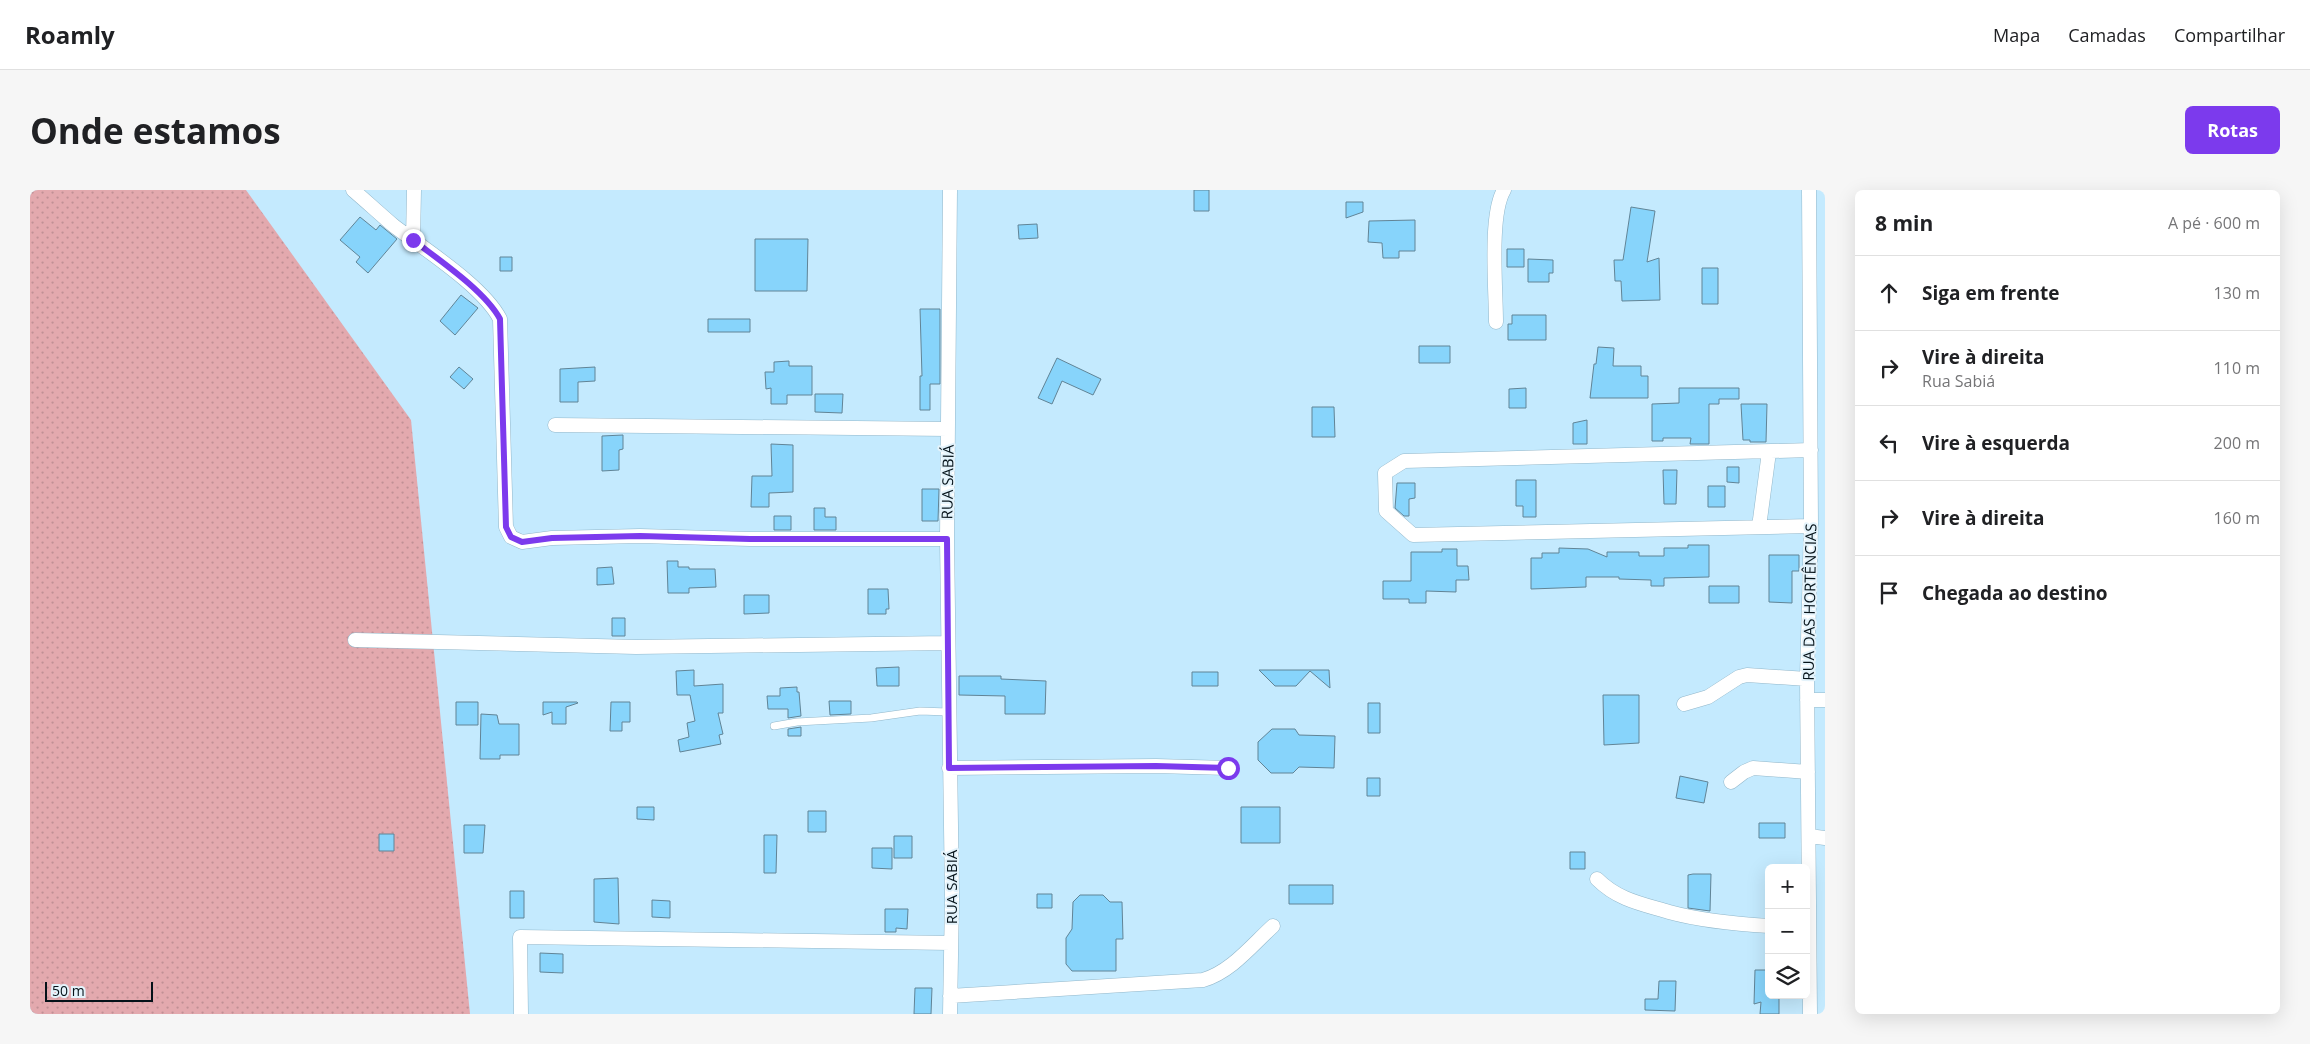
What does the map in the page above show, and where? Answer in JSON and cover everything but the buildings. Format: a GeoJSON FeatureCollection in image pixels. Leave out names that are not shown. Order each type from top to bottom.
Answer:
{"type":"FeatureCollection","features":[{"type":"Feature","properties":{"kind":"street"},"geometry":{"type":"LineString","coordinates":[[353,190],[445,264],[487,302],[500,319],[506,527],[511,537],[522,542],[552,538],[640,536],[760,539],[947,539]]}},
{"type":"Feature","properties":{"kind":"street"},"geometry":{"type":"LineString","coordinates":[[413,240],[414,190]]}},
{"type":"Feature","properties":{"kind":"street","name":"RUA SABIÁ"},"geometry":{"type":"LineString","coordinates":[[950,190],[947,539],[950,1014]]}},
{"type":"Feature","properties":{"kind":"street"},"geometry":{"type":"LineString","coordinates":[[1496,322],[1494,232],[1499,198],[1504,190]]}},
{"type":"Feature","properties":{"kind":"street","name":"RUA DAS HORTÊNCIAS"},"geometry":{"type":"LineString","coordinates":[[1808,909],[1807,679],[1811,571],[1809,190]]}},
{"type":"Feature","properties":{"kind":"street"},"geometry":{"type":"LineString","coordinates":[[555,425],[948,428]]}},
{"type":"Feature","properties":{"kind":"street"},"geometry":{"type":"LineString","coordinates":[[1811,450],[1404,461],[1385,473],[1386,511],[1413,535],[1811,526]]}},
{"type":"Feature","properties":{"kind":"street"},"geometry":{"type":"LineString","coordinates":[[1759,527],[1769,452]]}},
{"type":"Feature","properties":{"kind":"street"},"geometry":{"type":"LineString","coordinates":[[1811,571],[1825,571]]}},
{"type":"Feature","properties":{"kind":"street"},"geometry":{"type":"LineString","coordinates":[[355,640],[636,647],[948,643]]}},
{"type":"Feature","properties":{"kind":"street"},"geometry":{"type":"LineString","coordinates":[[1684,704],[1708,697],[1739,677],[1747,675],[1807,679]]}},
{"type":"Feature","properties":{"kind":"street"},"geometry":{"type":"LineString","coordinates":[[1807,700],[1825,700]]}},
{"type":"Feature","properties":{"kind":"street"},"geometry":{"type":"LineString","coordinates":[[949,768],[1147,766],[1228,768]]}},
{"type":"Feature","properties":{"kind":"street"},"geometry":{"type":"LineString","coordinates":[[1731,782],[1753,768],[1808,772]]}},
{"type":"Feature","properties":{"kind":"street"},"geometry":{"type":"LineString","coordinates":[[1809,836],[1825,838]]}},
{"type":"Feature","properties":{"kind":"street"},"geometry":{"type":"LineString","coordinates":[[1597,878],[1619,897],[1639,905],[1698,920],[1765,926]]}},
{"type":"Feature","properties":{"kind":"street"},"geometry":{"type":"LineString","coordinates":[[950,996],[1203,980],[1216,976],[1228,968],[1273,926]]}},
{"type":"Feature","properties":{"kind":"street"},"geometry":{"type":"LineString","coordinates":[[521,1014],[520,937],[951,943]]}},
{"type":"Feature","properties":{"kind":"street","name":"RUA DAS HORTÊNCIAS"},"geometry":{"type":"LineString","coordinates":[[1809,954],[1810,1014]]}},
{"type":"Feature","properties":{"kind":"lane"},"geometry":{"type":"LineString","coordinates":[[774,726],[797,722],[871,718],[920,711],[948,712]]}},
{"type":"Feature","properties":{"kind":"shaded area"},"geometry":{"type":"Polygon","coordinates":[[[30,190],[246,190],[411,420],[470,1014],[30,1014],[30,190]]]}},
{"type":"Feature","properties":{"kind":"route"},"geometry":{"type":"LineString","coordinates":[[413,240],[445,264],[487,302],[500,319],[506,527],[511,537],[515,540],[522,542],[552,538],[640,536],[750,539],[947,539],[949,768],[1156,766],[1228,768]]}}]}
